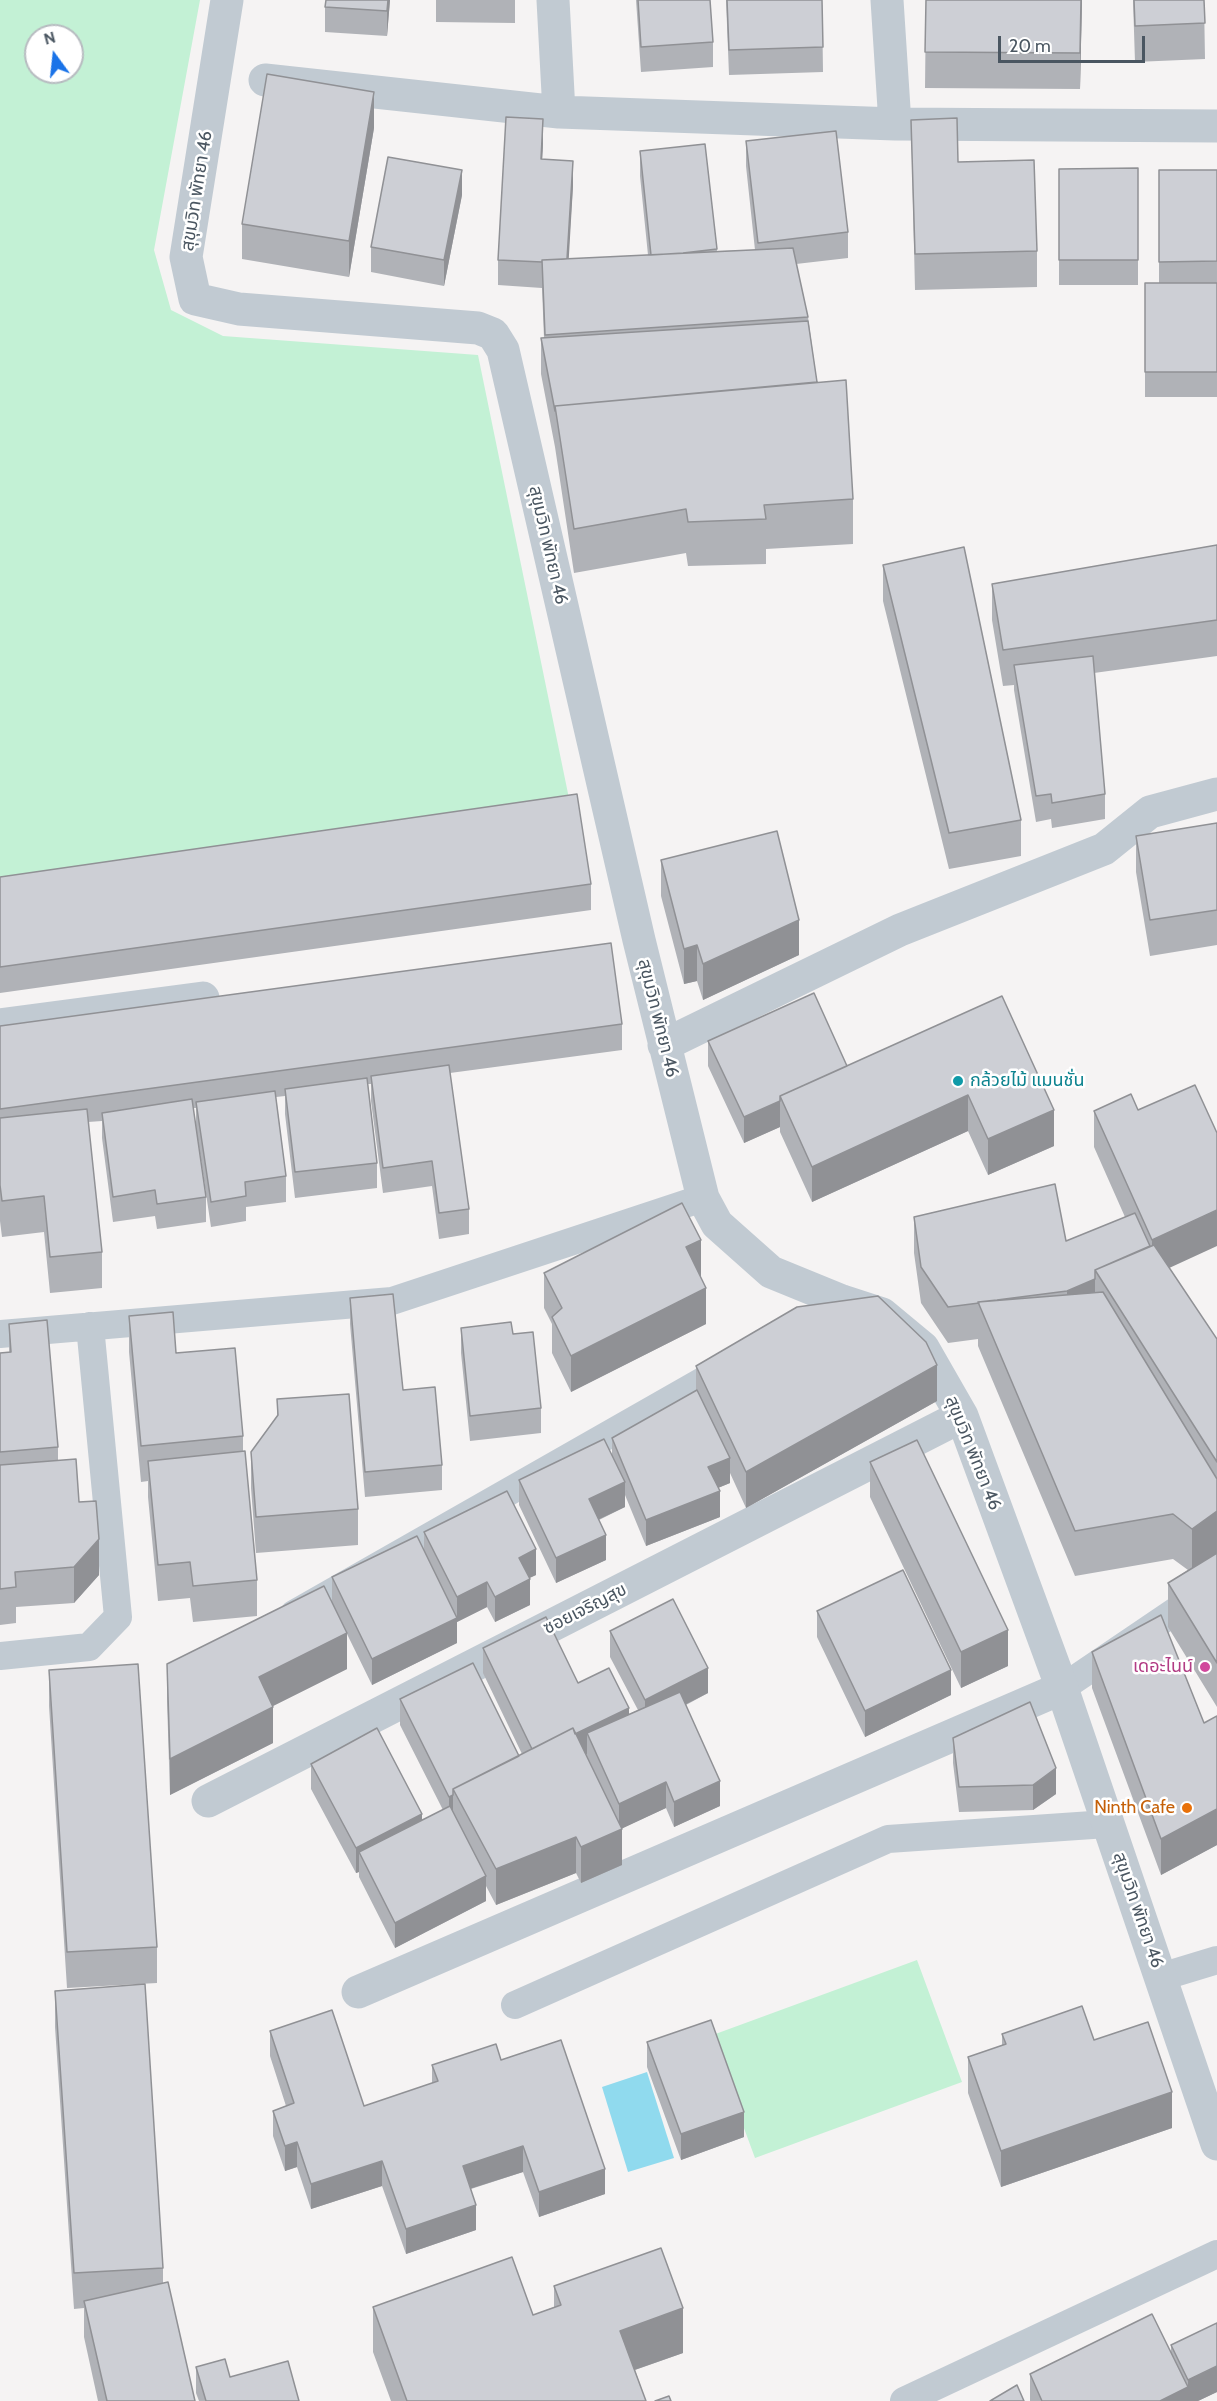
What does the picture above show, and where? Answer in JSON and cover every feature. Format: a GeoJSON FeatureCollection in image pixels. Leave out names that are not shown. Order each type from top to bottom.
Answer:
{"type":"FeatureCollection","features":[{"type":"Feature","properties":{"kind":"street","name":"สุขุมวิท พัทยา 46"},"geometry":{"type":"LineString","coordinates":[[227,0],[186,257],[195,299],[239,309],[478,328],[493,334],[503,350],[639,940],[703,1198],[717,1224],[771,1272],[842,1301],[882,1314],[923,1348],[962,1416],[1062,1688],[1217,2144]]}},
{"type":"Feature","properties":{"kind":"street"},"geometry":{"type":"LineString","coordinates":[[553,0],[559,112]]}},
{"type":"Feature","properties":{"kind":"street"},"geometry":{"type":"LineString","coordinates":[[887,0],[895,124]]}},
{"type":"Feature","properties":{"kind":"street"},"geometry":{"type":"LineString","coordinates":[[265,80],[559,112],[895,124],[1217,126]]}},
{"type":"Feature","properties":{"kind":"street"},"geometry":{"type":"LineString","coordinates":[[664,1045],[900,930],[1104,849],[1150,812],[1217,795]]}},
{"type":"Feature","properties":{"kind":"street"},"geometry":{"type":"LineString","coordinates":[[604,945],[639,940]]}},
{"type":"Feature","properties":{"kind":"street"},"geometry":{"type":"LineString","coordinates":[[0,1025],[237,994]]}},
{"type":"Feature","properties":{"kind":"street","name":"ซอยเจริญสุข"},"geometry":{"type":"LineString","coordinates":[[208,1801],[962,1416]]}},
{"type":"Feature","properties":{"kind":"street"},"geometry":{"type":"LineString","coordinates":[[358,1992],[1062,1688]]}},
{"type":"Feature","properties":{"kind":"lane"},"geometry":{"type":"LineString","coordinates":[[0,1334],[392,1301],[703,1198]]}},
{"type":"Feature","properties":{"kind":"lane"},"geometry":{"type":"LineString","coordinates":[[811,1319],[842,1301]]}},
{"type":"Feature","properties":{"kind":"lane"},"geometry":{"type":"LineString","coordinates":[[0,1656],[88,1647],[118,1617],[90,1326]]}},
{"type":"Feature","properties":{"kind":"lane"},"geometry":{"type":"LineString","coordinates":[[267,1629],[750,1354]]}},
{"type":"Feature","properties":{"kind":"lane"},"geometry":{"type":"LineString","coordinates":[[1062,1688],[1217,1583]]}},
{"type":"Feature","properties":{"kind":"lane"},"geometry":{"type":"LineString","coordinates":[[515,2005],[888,1839],[1107,1824]]}},
{"type":"Feature","properties":{"kind":"lane"},"geometry":{"type":"LineString","coordinates":[[1161,1977],[1217,1960]]}},
{"type":"Feature","properties":{"kind":"lane"},"geometry":{"type":"LineString","coordinates":[[904,2401],[1217,2254]]}},
{"type":"Feature","properties":{"kind":"green space"},"geometry":{"type":"Polygon","coordinates":[[[0,0],[200,0],[154,250],[171,310],[223,336],[478,355],[572,813],[0,887],[0,0]]]}},
{"type":"Feature","properties":{"kind":"green space"},"geometry":{"type":"Polygon","coordinates":[[[917,1960],[962,2082],[755,2158],[710,2036],[917,1960]]]}},
{"type":"Feature","properties":{"kind":"water"},"geometry":{"type":"Polygon","coordinates":[[[647,2072],[674,2158],[628,2172],[602,2087],[647,2072]]]}},
{"type":"Feature","properties":{"kind":"building"},"geometry":{"type":"Polygon","coordinates":[[[326,0],[388,0],[387,11],[325,7],[326,0]]]}},
{"type":"Feature","properties":{"kind":"building"},"geometry":{"type":"Polygon","coordinates":[[[638,0],[710,0],[713,42],[641,47],[638,0]]]}},
{"type":"Feature","properties":{"kind":"building"},"geometry":{"type":"Polygon","coordinates":[[[727,0],[822,0],[823,47],[729,50],[727,0]]]}},
{"type":"Feature","properties":{"kind":"building"},"geometry":{"type":"Polygon","coordinates":[[[926,0],[1081,0],[1080,53],[925,52],[926,0]]]}},
{"type":"Feature","properties":{"kind":"building"},"geometry":{"type":"Polygon","coordinates":[[[1134,0],[1204,0],[1205,23],[1135,26],[1134,0]]]}},
{"type":"Feature","properties":{"kind":"building"},"geometry":{"type":"Polygon","coordinates":[[[267,74],[374,92],[349,241],[242,224],[267,74]]]}},
{"type":"Feature","properties":{"kind":"building"},"geometry":{"type":"Polygon","coordinates":[[[506,117],[543,119],[541,159],[573,161],[567,259],[542,260],[542,262],[498,260],[506,117]]]}},
{"type":"Feature","properties":{"kind":"building"},"geometry":{"type":"Polygon","coordinates":[[[957,118],[958,162],[1034,160],[1037,251],[915,254],[911,120],[957,118]]]}},
{"type":"Feature","properties":{"kind":"building"},"geometry":{"type":"Polygon","coordinates":[[[836,131],[848,232],[758,243],[746,141],[836,131]]]}},
{"type":"Feature","properties":{"kind":"building"},"geometry":{"type":"Polygon","coordinates":[[[705,144],[717,249],[651,255],[640,151],[705,144]]]}},
{"type":"Feature","properties":{"kind":"building"},"geometry":{"type":"Polygon","coordinates":[[[388,157],[462,170],[444,260],[371,247],[388,157]]]}},
{"type":"Feature","properties":{"kind":"building"},"geometry":{"type":"Polygon","coordinates":[[[1138,168],[1138,260],[1059,260],[1059,169],[1138,168]]]}},
{"type":"Feature","properties":{"kind":"building"},"geometry":{"type":"Polygon","coordinates":[[[1159,170],[1217,170],[1217,261],[1159,262],[1159,170]]]}},
{"type":"Feature","properties":{"kind":"building"},"geometry":{"type":"Polygon","coordinates":[[[793,248],[808,317],[545,335],[542,260],[793,248]]]}},
{"type":"Feature","properties":{"kind":"building"},"geometry":{"type":"Polygon","coordinates":[[[1145,283],[1217,283],[1217,372],[1145,372],[1145,283]]]}},
{"type":"Feature","properties":{"kind":"building"},"geometry":{"type":"Polygon","coordinates":[[[808,321],[817,382],[555,406],[555,411],[541,338],[808,321]]]}},
{"type":"Feature","properties":{"kind":"building"},"geometry":{"type":"Polygon","coordinates":[[[846,380],[853,499],[764,505],[766,519],[688,522],[686,509],[574,529],[555,406],[846,380]]]}},
{"type":"Feature","properties":{"kind":"building"},"geometry":{"type":"Polygon","coordinates":[[[1217,545],[1217,620],[1003,650],[992,584],[1217,545]]]}},
{"type":"Feature","properties":{"kind":"building"},"geometry":{"type":"Polygon","coordinates":[[[964,547],[1021,820],[949,833],[883,565],[964,547]]]}},
{"type":"Feature","properties":{"kind":"building"},"geometry":{"type":"Polygon","coordinates":[[[1093,656],[1105,794],[1052,803],[1051,794],[1036,796],[1014,665],[1093,656]]]}},
{"type":"Feature","properties":{"kind":"building"},"geometry":{"type":"Polygon","coordinates":[[[577,794],[591,884],[0,967],[0,877],[577,794]]]}},
{"type":"Feature","properties":{"kind":"building"},"geometry":{"type":"Polygon","coordinates":[[[1217,823],[1217,910],[1150,920],[1136,836],[1217,823]]]}},
{"type":"Feature","properties":{"kind":"building"},"geometry":{"type":"Polygon","coordinates":[[[777,831],[799,920],[703,964],[697,945],[684,949],[661,860],[777,831]]]}},
{"type":"Feature","properties":{"kind":"building"},"geometry":{"type":"Polygon","coordinates":[[[611,943],[622,1024],[0,1109],[0,1026],[611,943]]]}},
{"type":"Feature","properties":{"kind":"building"},"geometry":{"type":"Polygon","coordinates":[[[814,993],[847,1066],[780,1096],[780,1101],[744,1117],[708,1041],[814,993]]]}},
{"type":"Feature","properties":{"kind":"building"},"geometry":{"type":"Polygon","coordinates":[[[1002,996],[1054,1110],[988,1139],[968,1095],[812,1167],[780,1096],[1002,996]]]}},
{"type":"Feature","properties":{"kind":"building"},"geometry":{"type":"Polygon","coordinates":[[[449,1065],[469,1209],[439,1213],[432,1161],[383,1168],[371,1076],[449,1065]]]}},
{"type":"Feature","properties":{"kind":"building"},"geometry":{"type":"Polygon","coordinates":[[[367,1078],[377,1163],[295,1172],[285,1089],[367,1078]]]}},
{"type":"Feature","properties":{"kind":"building"},"geometry":{"type":"Polygon","coordinates":[[[1195,1085],[1217,1133],[1217,1210],[1152,1240],[1094,1111],[1131,1094],[1138,1110],[1195,1085]]]}},
{"type":"Feature","properties":{"kind":"building"},"geometry":{"type":"Polygon","coordinates":[[[275,1091],[286,1176],[245,1182],[246,1196],[211,1202],[196,1102],[275,1091]]]}},
{"type":"Feature","properties":{"kind":"building"},"geometry":{"type":"Polygon","coordinates":[[[192,1099],[206,1197],[157,1204],[155,1190],[113,1197],[102,1113],[192,1099]]]}},
{"type":"Feature","properties":{"kind":"building"},"geometry":{"type":"Polygon","coordinates":[[[87,1109],[102,1252],[50,1257],[44,1196],[2,1201],[0,1118],[87,1109]]]}},
{"type":"Feature","properties":{"kind":"building"},"geometry":{"type":"Polygon","coordinates":[[[1055,1184],[1066,1241],[1135,1213],[1150,1246],[1095,1270],[1095,1279],[1067,1291],[948,1307],[921,1267],[914,1217],[1055,1184]]]}},
{"type":"Feature","properties":{"kind":"building"},"geometry":{"type":"Polygon","coordinates":[[[682,1203],[701,1240],[686,1247],[706,1288],[571,1356],[552,1317],[562,1308],[544,1273],[682,1203]]]}},
{"type":"Feature","properties":{"kind":"building"},"geometry":{"type":"Polygon","coordinates":[[[1154,1245],[1217,1339],[1217,1462],[1095,1270],[1154,1245]]]}},
{"type":"Feature","properties":{"kind":"building"},"geometry":{"type":"Polygon","coordinates":[[[1103,1292],[1217,1479],[1217,1511],[1192,1529],[1173,1514],[1075,1531],[978,1302],[1103,1292]]]}},
{"type":"Feature","properties":{"kind":"building"},"geometry":{"type":"Polygon","coordinates":[[[393,1294],[403,1390],[435,1387],[442,1465],[365,1472],[350,1298],[393,1294]]]}},
{"type":"Feature","properties":{"kind":"building"},"geometry":{"type":"Polygon","coordinates":[[[878,1296],[926,1342],[937,1365],[746,1472],[696,1366],[797,1307],[878,1296]]]}},
{"type":"Feature","properties":{"kind":"building"},"geometry":{"type":"Polygon","coordinates":[[[173,1312],[176,1353],[235,1348],[243,1436],[141,1446],[129,1316],[173,1312]]]}},
{"type":"Feature","properties":{"kind":"building"},"geometry":{"type":"Polygon","coordinates":[[[47,1320],[58,1447],[0,1452],[0,1353],[11,1352],[9,1324],[47,1320]]]}},
{"type":"Feature","properties":{"kind":"building"},"geometry":{"type":"Polygon","coordinates":[[[511,1322],[513,1334],[533,1332],[541,1408],[470,1416],[461,1328],[511,1322]]]}},
{"type":"Feature","properties":{"kind":"building"},"geometry":{"type":"Polygon","coordinates":[[[697,1390],[730,1458],[708,1467],[720,1491],[646,1520],[612,1438],[697,1390]]]}},
{"type":"Feature","properties":{"kind":"building"},"geometry":{"type":"Polygon","coordinates":[[[349,1394],[358,1509],[256,1517],[251,1452],[278,1415],[277,1399],[349,1394]]]}},
{"type":"Feature","properties":{"kind":"building"},"geometry":{"type":"Polygon","coordinates":[[[604,1439],[625,1482],[589,1499],[606,1535],[556,1558],[519,1480],[604,1439]]]}},
{"type":"Feature","properties":{"kind":"building"},"geometry":{"type":"Polygon","coordinates":[[[917,1440],[1008,1630],[961,1652],[870,1462],[917,1440]]]}},
{"type":"Feature","properties":{"kind":"building"},"geometry":{"type":"Polygon","coordinates":[[[245,1451],[257,1580],[193,1586],[190,1562],[158,1565],[148,1461],[245,1451]]]}},
{"type":"Feature","properties":{"kind":"building"},"geometry":{"type":"Polygon","coordinates":[[[76,1459],[79,1502],[96,1501],[99,1539],[74,1567],[15,1572],[16,1587],[0,1589],[0,1465],[76,1459]]]}},
{"type":"Feature","properties":{"kind":"building"},"geometry":{"type":"Polygon","coordinates":[[[507,1491],[536,1549],[519,1558],[530,1579],[495,1597],[487,1582],[457,1597],[424,1532],[507,1491]]]}},
{"type":"Feature","properties":{"kind":"building"},"geometry":{"type":"Polygon","coordinates":[[[417,1536],[457,1618],[372,1659],[332,1577],[417,1536]]]}},
{"type":"Feature","properties":{"kind":"building"},"geometry":{"type":"Polygon","coordinates":[[[1217,1553],[1217,1663],[1168,1583],[1217,1553]]]}},
{"type":"Feature","properties":{"kind":"building"},"geometry":{"type":"Polygon","coordinates":[[[903,1570],[951,1670],[865,1711],[817,1611],[903,1570]]]}},
{"type":"Feature","properties":{"kind":"building"},"geometry":{"type":"Polygon","coordinates":[[[324,1586],[347,1633],[259,1677],[273,1707],[170,1759],[167,1664],[324,1586]]]}},
{"type":"Feature","properties":{"kind":"building"},"geometry":{"type":"Polygon","coordinates":[[[673,1599],[708,1668],[645,1700],[610,1631],[673,1599]]]}},
{"type":"Feature","properties":{"kind":"building"},"geometry":{"type":"Polygon","coordinates":[[[1161,1615],[1204,1723],[1217,1716],[1217,1809],[1161,1839],[1092,1652],[1161,1615]]]}},
{"type":"Feature","properties":{"kind":"building"},"geometry":{"type":"Polygon","coordinates":[[[546,1617],[578,1683],[609,1668],[629,1708],[575,1734],[573,1728],[532,1749],[483,1648],[546,1617]]]}},
{"type":"Feature","properties":{"kind":"building"},"geometry":{"type":"Polygon","coordinates":[[[473,1663],[519,1756],[453,1789],[453,1795],[449,1797],[400,1699],[473,1663]]]}},
{"type":"Feature","properties":{"kind":"building"},"geometry":{"type":"Polygon","coordinates":[[[138,1664],[157,1947],[67,1952],[49,1670],[138,1664]]]}},
{"type":"Feature","properties":{"kind":"building"},"geometry":{"type":"Polygon","coordinates":[[[680,1692],[720,1781],[674,1802],[666,1782],[619,1804],[587,1733],[680,1692]]]}},
{"type":"Feature","properties":{"kind":"building"},"geometry":{"type":"Polygon","coordinates":[[[1030,1702],[1056,1768],[1033,1785],[959,1787],[953,1738],[1030,1702]]]}},
{"type":"Feature","properties":{"kind":"building"},"geometry":{"type":"Polygon","coordinates":[[[377,1728],[422,1814],[356,1848],[311,1764],[377,1728]]]}},
{"type":"Feature","properties":{"kind":"building"},"geometry":{"type":"Polygon","coordinates":[[[573,1728],[622,1829],[581,1847],[576,1837],[496,1869],[453,1789],[573,1728]]]}},
{"type":"Feature","properties":{"kind":"building"},"geometry":{"type":"Polygon","coordinates":[[[450,1806],[486,1876],[395,1923],[359,1852],[450,1806]]]}},
{"type":"Feature","properties":{"kind":"building"},"geometry":{"type":"Polygon","coordinates":[[[145,1984],[163,2268],[74,2273],[55,1991],[145,1984]]]}},
{"type":"Feature","properties":{"kind":"building"},"geometry":{"type":"Polygon","coordinates":[[[1082,2006],[1094,2040],[1148,2022],[1172,2092],[1001,2151],[968,2057],[1006,2044],[1002,2034],[1082,2006]]]}},
{"type":"Feature","properties":{"kind":"building"},"geometry":{"type":"Polygon","coordinates":[[[332,2010],[364,2106],[438,2081],[432,2065],[496,2044],[501,2060],[561,2040],[605,2169],[539,2192],[523,2146],[463,2166],[476,2205],[406,2229],[382,2161],[311,2184],[297,2142],[285,2146],[273,2111],[294,2103],[270,2031],[332,2010]]]}},
{"type":"Feature","properties":{"kind":"building"},"geometry":{"type":"Polygon","coordinates":[[[711,2020],[744,2112],[681,2134],[647,2042],[711,2020]]]}},
{"type":"Feature","properties":{"kind":"building"},"geometry":{"type":"Polygon","coordinates":[[[661,2248],[683,2308],[620,2331],[646,2401],[407,2401],[373,2307],[512,2257],[533,2315],[561,2305],[554,2286],[661,2248]]]}},
{"type":"Feature","properties":{"kind":"building"},"geometry":{"type":"Polygon","coordinates":[[[168,2282],[195,2401],[107,2401],[84,2301],[168,2282]]]}},
{"type":"Feature","properties":{"kind":"building"},"geometry":{"type":"Polygon","coordinates":[[[1152,2314],[1188,2387],[1160,2401],[1042,2401],[1030,2374],[1152,2314]]]}},
{"type":"Feature","properties":{"kind":"building"},"geometry":{"type":"Polygon","coordinates":[[[1217,2323],[1217,2366],[1188,2380],[1171,2345],[1217,2323]]]}},
{"type":"Feature","properties":{"kind":"building"},"geometry":{"type":"Polygon","coordinates":[[[225,2359],[230,2377],[288,2361],[299,2401],[206,2401],[196,2367],[225,2359]]]}},
{"type":"Feature","properties":{"kind":"building"},"geometry":{"type":"Polygon","coordinates":[[[1017,2385],[1024,2401],[990,2401],[1017,2385]]]}},
{"type":"Feature","properties":{"kind":"building"},"geometry":{"type":"Polygon","coordinates":[[[669,2396],[671,2401],[655,2401],[669,2396]]]}},
{"type":"Feature","properties":{"kind":"place","name":"กล้วยไม้ แมนชั่น"},"geometry":{"type":"Point","coordinates":[958,1081]}},
{"type":"Feature","properties":{"kind":"place","name":"เดอะไนน์"},"geometry":{"type":"Point","coordinates":[1205,1667]}},
{"type":"Feature","properties":{"kind":"place","name":"Ninth Cafe"},"geometry":{"type":"Point","coordinates":[1187,1808]}}]}
